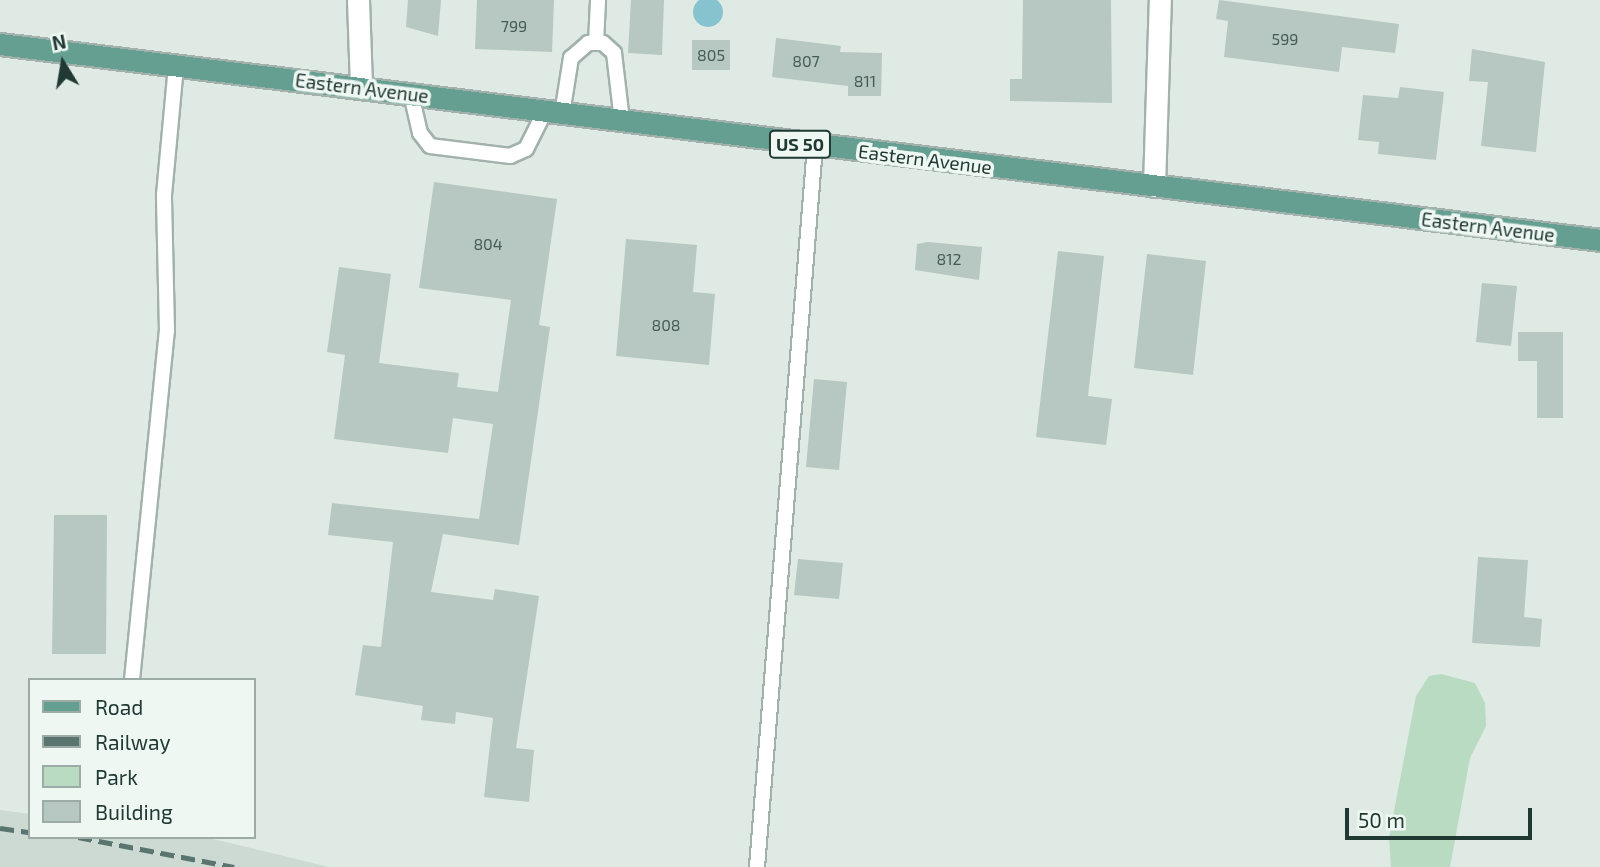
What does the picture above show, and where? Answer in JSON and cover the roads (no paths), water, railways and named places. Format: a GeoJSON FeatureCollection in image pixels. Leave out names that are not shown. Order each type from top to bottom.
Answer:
{"type":"FeatureCollection","features":[{"type":"Feature","properties":{"kind":"main road","name":"Eastern Avenue"},"geometry":{"type":"LineString","coordinates":[[0,44],[815,146],[1600,240]]}},
{"type":"Feature","properties":{"kind":"street"},"geometry":{"type":"LineString","coordinates":[[358,0],[361,88]]}},
{"type":"Feature","properties":{"kind":"street"},"geometry":{"type":"LineString","coordinates":[[1154,186],[1160,0]]}},
{"type":"Feature","properties":{"kind":"lane"},"geometry":{"type":"LineString","coordinates":[[596,43],[598,0]]}},
{"type":"Feature","properties":{"kind":"lane"},"geometry":{"type":"LineString","coordinates":[[411,94],[420,133],[430,146],[510,156],[526,149],[553,113],[572,58],[596,43]]}},
{"type":"Feature","properties":{"kind":"lane"},"geometry":{"type":"LineString","coordinates":[[596,43],[614,53],[622,121]]}},
{"type":"Feature","properties":{"kind":"lane"},"geometry":{"type":"LineString","coordinates":[[132,678],[167,331],[164,195],[176,66]]}},
{"type":"Feature","properties":{"kind":"lane"},"geometry":{"type":"LineString","coordinates":[[757,867],[815,146]]}},
{"type":"Feature","properties":{"kind":"water"},"geometry":{"type":"Polygon","coordinates":[[[702,-1],[714,-1],[721,6],[721,18],[708,27],[698,22],[693,12],[702,-1]]]}},
{"type":"Feature","properties":{"kind":"railway"},"geometry":{"type":"LineString","coordinates":[[0,828],[28,832]]}},
{"type":"Feature","properties":{"kind":"railway"},"geometry":{"type":"LineString","coordinates":[[88,839],[234,867]]}}]}
